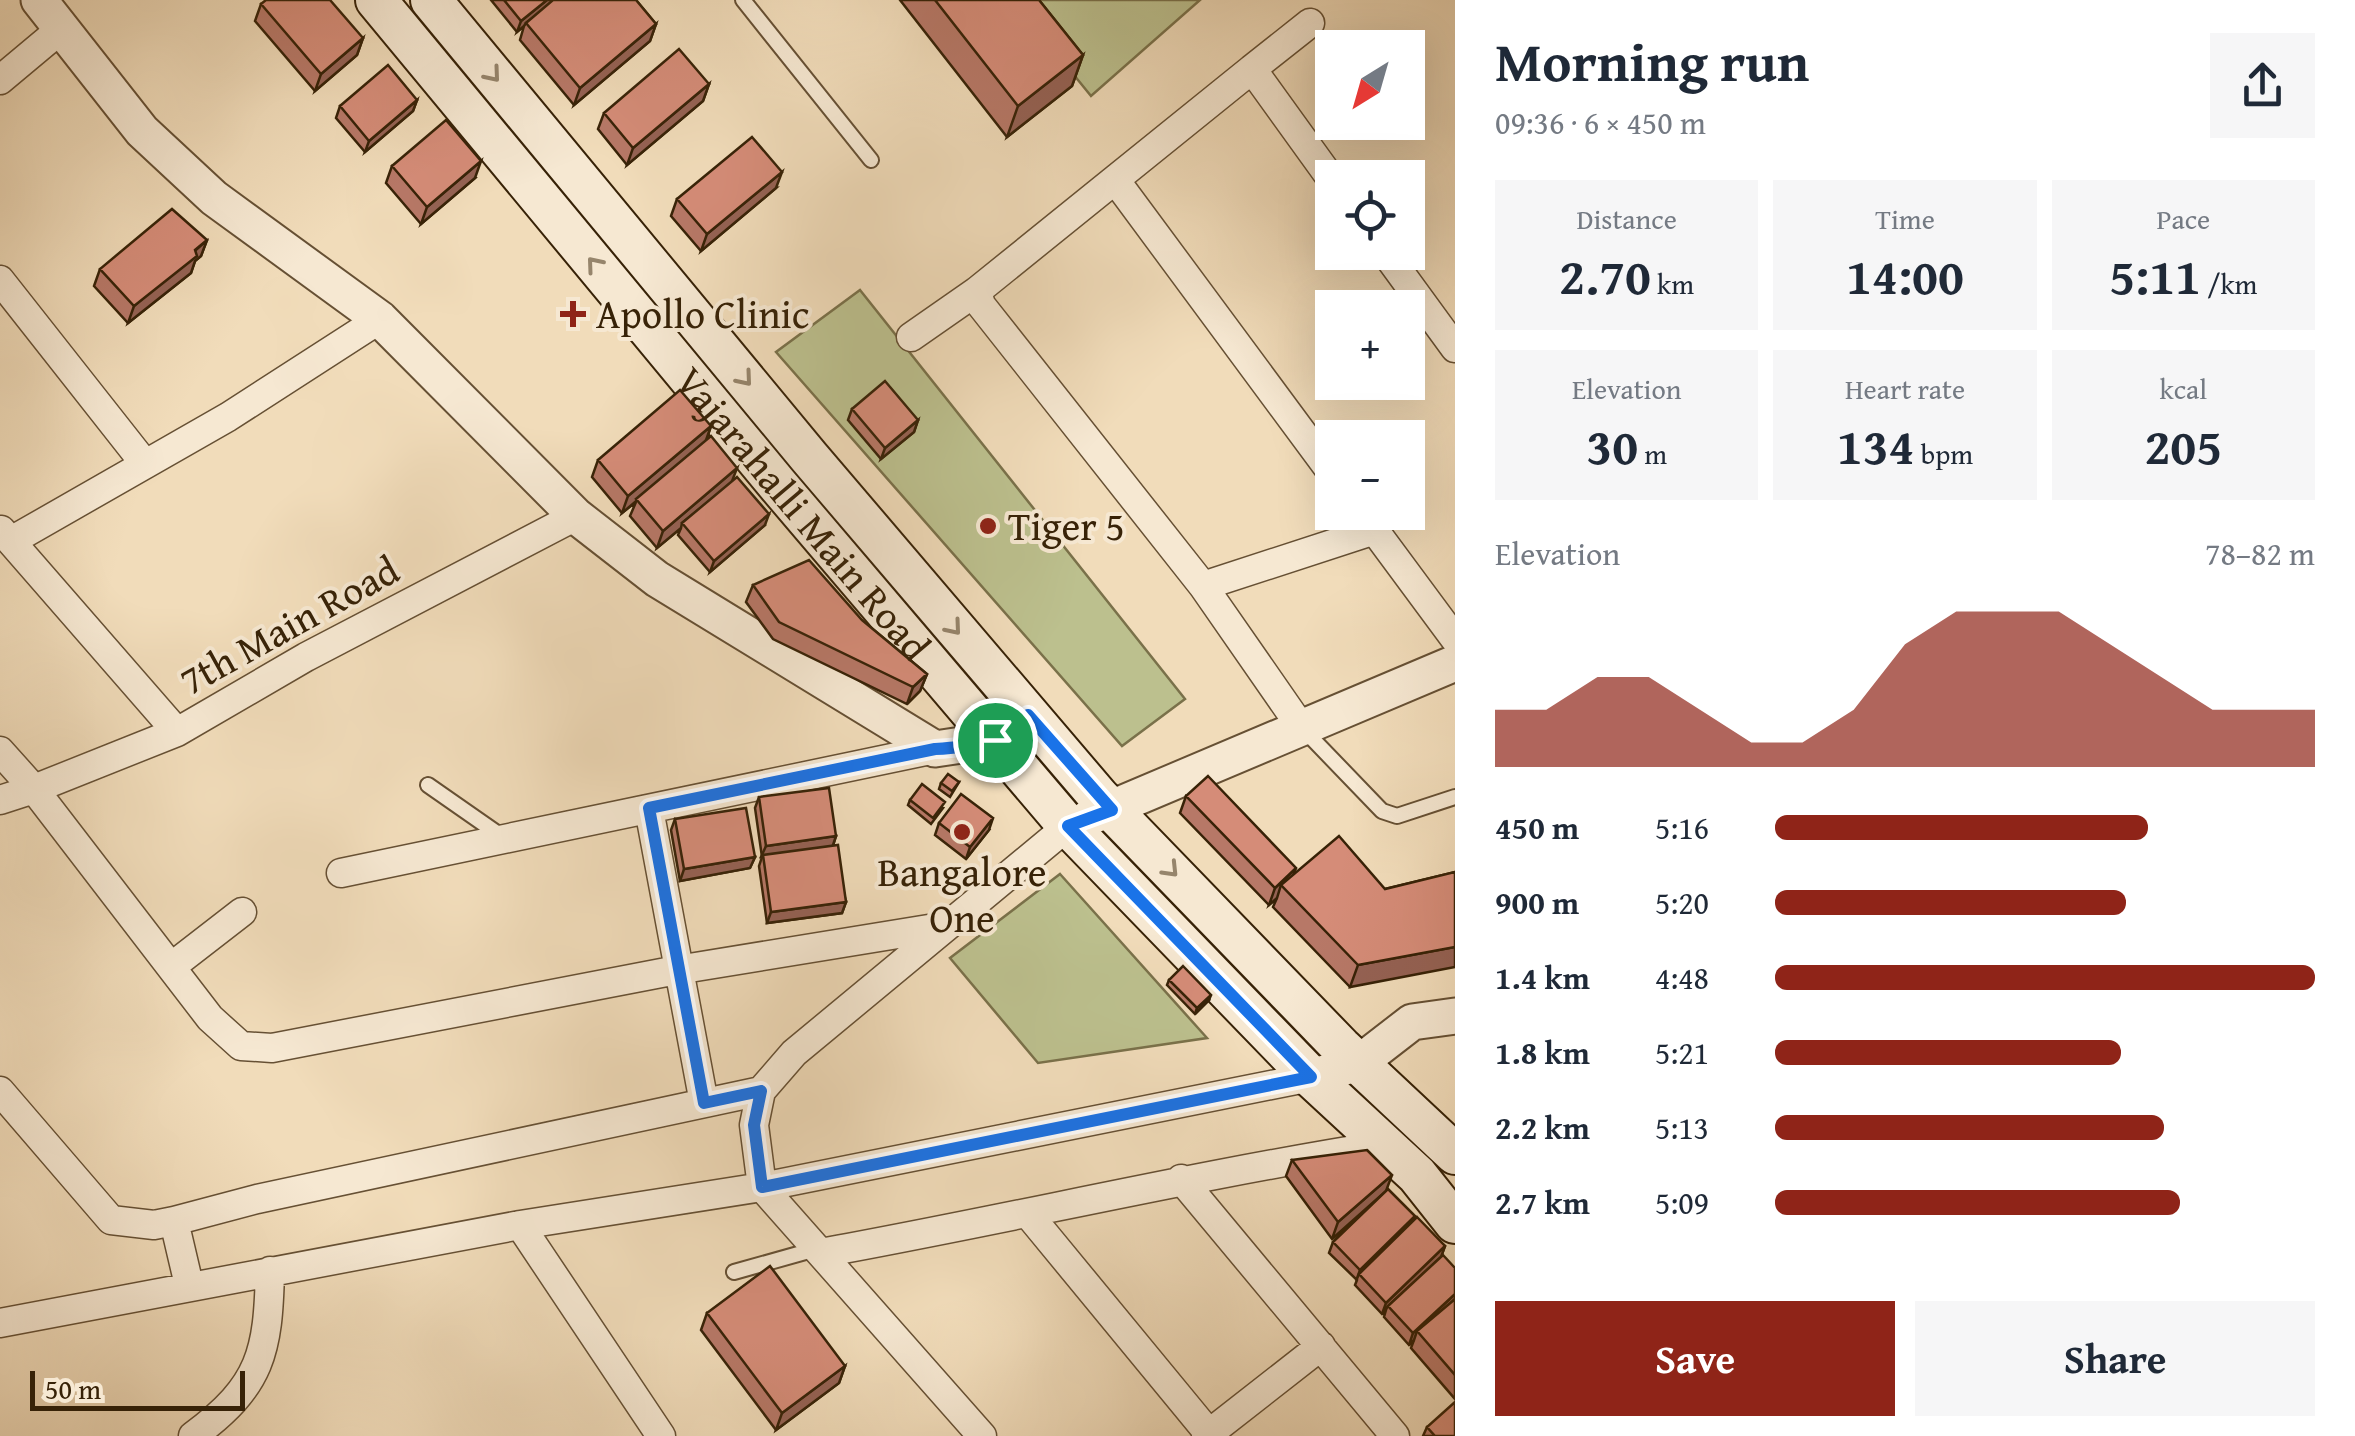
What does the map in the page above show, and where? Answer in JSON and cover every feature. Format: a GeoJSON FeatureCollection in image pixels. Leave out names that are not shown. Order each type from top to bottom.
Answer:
{"type":"FeatureCollection","features":[{"type":"Feature","properties":{"kind":"main road","name":"Vajarahalli Main Road"},"geometry":{"type":"LineString","coordinates":[[376,0],[1068,826],[1311,1077],[1417,1175],[1455,1223]]}},
{"type":"Feature","properties":{"kind":"main road","name":"Vajarahalli Main Road"},"geometry":{"type":"LineString","coordinates":[[431,0],[1028,715],[1112,810],[1359,1063],[1453,1148]]}},
{"type":"Feature","properties":{"kind":"street"},"geometry":{"type":"LineString","coordinates":[[39,0],[142,131],[214,198],[380,319],[576,516],[657,579],[935,749]]}},
{"type":"Feature","properties":{"kind":"street"},"geometry":{"type":"LineString","coordinates":[[911,337],[976,291],[1310,23]]}},
{"type":"Feature","properties":{"kind":"street"},"geometry":{"type":"LineString","coordinates":[[0,80],[61,30]]}},
{"type":"Feature","properties":{"kind":"street"},"geometry":{"type":"LineString","coordinates":[[1252,70],[1317,160]]}},
{"type":"Feature","properties":{"kind":"street"},"geometry":{"type":"LineString","coordinates":[[1116,180],[1315,450]]}},
{"type":"Feature","properties":{"kind":"street"},"geometry":{"type":"LineString","coordinates":[[1398,270],[1455,348]]}},
{"type":"Feature","properties":{"kind":"street"},"geometry":{"type":"LineString","coordinates":[[0,280],[145,464]]}},
{"type":"Feature","properties":{"kind":"street"},"geometry":{"type":"LineString","coordinates":[[976,291],[981,305],[1203,586],[1301,727]]}},
{"type":"Feature","properties":{"kind":"street"},"geometry":{"type":"LineString","coordinates":[[177,732],[6,535],[228,418],[380,319]]}},
{"type":"Feature","properties":{"kind":"street","name":"7th Main Road"},"geometry":{"type":"LineString","coordinates":[[0,800],[177,732],[306,657],[576,516]]}},
{"type":"Feature","properties":{"kind":"street"},"geometry":{"type":"LineString","coordinates":[[1203,586],[1345,530]]}},
{"type":"Feature","properties":{"kind":"street"},"geometry":{"type":"LineString","coordinates":[[1375,530],[1455,639]]}},
{"type":"Feature","properties":{"kind":"street"},"geometry":{"type":"LineString","coordinates":[[982,1436],[762,1187],[754,1125],[761,1091],[794,1053],[1068,826],[1413,684],[1455,663]]}},
{"type":"Feature","properties":{"kind":"street"},"geometry":{"type":"LineString","coordinates":[[340,874],[935,749],[995,740],[1028,715]]}},
{"type":"Feature","properties":{"kind":"street"},"geometry":{"type":"LineString","coordinates":[[0,751],[34,789],[210,1018],[241,1046],[272,1048],[676,970],[947,926]]}},
{"type":"Feature","properties":{"kind":"street"},"geometry":{"type":"LineString","coordinates":[[649,808],[676,970],[704,1103]]}},
{"type":"Feature","properties":{"kind":"street"},"geometry":{"type":"LineString","coordinates":[[171,967],[242,912]]}},
{"type":"Feature","properties":{"kind":"street"},"geometry":{"type":"LineString","coordinates":[[0,1323],[520,1226],[762,1187],[1311,1077],[1359,1063],[1400,1028],[1455,1016]]}},
{"type":"Feature","properties":{"kind":"street"},"geometry":{"type":"LineString","coordinates":[[0,1091],[111,1220],[154,1225],[761,1091]]}},
{"type":"Feature","properties":{"kind":"street"},"geometry":{"type":"LineString","coordinates":[[819,1251],[1029,1215],[1181,1179],[1384,1144]]}},
{"type":"Feature","properties":{"kind":"street"},"geometry":{"type":"LineString","coordinates":[[1181,1179],[1396,1436]]}},
{"type":"Feature","properties":{"kind":"street"},"geometry":{"type":"LineString","coordinates":[[1029,1215],[1209,1435],[1320,1346]]}},
{"type":"Feature","properties":{"kind":"street"},"geometry":{"type":"LineString","coordinates":[[174,1221],[189,1286]]}},
{"type":"Feature","properties":{"kind":"street"},"geometry":{"type":"LineString","coordinates":[[520,1226],[655,1434]]}},
{"type":"Feature","properties":{"kind":"street"},"geometry":{"type":"LineString","coordinates":[[193,1436],[229,1425],[268,1340],[270,1271]]}},
{"type":"Feature","properties":{"kind":"lane"},"geometry":{"type":"LineString","coordinates":[[743,0],[871,160]]}},
{"type":"Feature","properties":{"kind":"lane"},"geometry":{"type":"LineString","coordinates":[[1301,727],[1382,811],[1396,816],[1455,797]]}},
{"type":"Feature","properties":{"kind":"lane"},"geometry":{"type":"LineString","coordinates":[[428,785],[505,838]]}},
{"type":"Feature","properties":{"kind":"lane"},"geometry":{"type":"LineString","coordinates":[[734,1272],[819,1251]]}},
{"type":"Feature","properties":{"kind":"green space"},"geometry":{"type":"Polygon","coordinates":[[[1013,0],[1200,0],[1091,96],[1013,0]]]}},
{"type":"Feature","properties":{"kind":"green space","name":"Tiger 5"},"geometry":{"type":"Polygon","coordinates":[[[860,290],[1185,699],[1122,746],[776,352],[860,290]]]}},
{"type":"Feature","properties":{"kind":"green space"},"geometry":{"type":"Polygon","coordinates":[[[1060,874],[1207,1038],[1038,1063],[950,958],[1060,874]]]}},
{"type":"Feature","properties":{"kind":"building"},"geometry":{"type":"Polygon","coordinates":[[[266,0],[330,0],[363,38],[321,74],[261,4],[266,0]]]}},
{"type":"Feature","properties":{"kind":"building"},"geometry":{"type":"Polygon","coordinates":[[[504,0],[547,0],[521,21],[504,0]]]}},
{"type":"Feature","properties":{"kind":"building"},"geometry":{"type":"Polygon","coordinates":[[[553,0],[636,0],[656,24],[580,88],[526,23],[553,0]]]}},
{"type":"Feature","properties":{"kind":"building"},"geometry":{"type":"Polygon","coordinates":[[[935,0],[1039,0],[1083,55],[1018,106],[935,0]]]}},
{"type":"Feature","properties":{"kind":"building"},"geometry":{"type":"Polygon","coordinates":[[[679,49],[709,84],[633,148],[604,113],[679,49]]]}},
{"type":"Feature","properties":{"kind":"building"},"geometry":{"type":"Polygon","coordinates":[[[388,65],[417,100],[369,141],[340,106],[388,65]]]}},
{"type":"Feature","properties":{"kind":"building"},"geometry":{"type":"Polygon","coordinates":[[[446,120],[481,161],[427,207],[392,166],[446,120]]]}},
{"type":"Feature","properties":{"kind":"building"},"geometry":{"type":"Polygon","coordinates":[[[752,137],[782,172],[707,234],[677,199],[752,137]]]}},
{"type":"Feature","properties":{"kind":"building"},"geometry":{"type":"Polygon","coordinates":[[[172,209],[207,240],[195,250],[197,256],[134,306],[100,269],[172,209]]]}},
{"type":"Feature","properties":{"kind":"building"},"geometry":{"type":"Polygon","coordinates":[[[885,381],[918,420],[885,448],[852,409],[885,381]]]}},
{"type":"Feature","properties":{"kind":"building"},"geometry":{"type":"Polygon","coordinates":[[[680,390],[711,426],[628,496],[598,460],[680,390]]]}},
{"type":"Feature","properties":{"kind":"building"},"geometry":{"type":"Polygon","coordinates":[[[711,436],[737,468],[663,531],[636,499],[711,436]]]}},
{"type":"Feature","properties":{"kind":"building"},"geometry":{"type":"Polygon","coordinates":[[[737,477],[769,514],[714,561],[682,523],[737,477]]]}},
{"type":"Feature","properties":{"kind":"building"},"geometry":{"type":"Polygon","coordinates":[[[809,560],[862,620],[927,674],[913,687],[779,622],[753,585],[809,560]]]}},
{"type":"Feature","properties":{"kind":"building"},"geometry":{"type":"Polygon","coordinates":[[[948,774],[959,782],[952,791],[941,783],[948,774]]]}},
{"type":"Feature","properties":{"kind":"building"},"geometry":{"type":"Polygon","coordinates":[[[1208,776],[1296,868],[1275,888],[1186,796],[1208,776]]]}},
{"type":"Feature","properties":{"kind":"building"},"geometry":{"type":"Polygon","coordinates":[[[922,784],[945,802],[933,818],[910,800],[922,784]]]}},
{"type":"Feature","properties":{"kind":"building"},"geometry":{"type":"Polygon","coordinates":[[[829,788],[836,836],[766,846],[759,797],[829,788]]]}},
{"type":"Feature","properties":{"kind":"building"},"geometry":{"type":"Polygon","coordinates":[[[961,794],[993,818],[970,847],[939,823],[961,794]]]}},
{"type":"Feature","properties":{"kind":"building"},"geometry":{"type":"Polygon","coordinates":[[[746,808],[755,857],[684,869],[675,819],[746,808]]]}},
{"type":"Feature","properties":{"kind":"building"},"geometry":{"type":"Polygon","coordinates":[[[1339,836],[1385,889],[1455,872],[1455,947],[1358,965],[1281,885],[1339,836]]]}},
{"type":"Feature","properties":{"kind":"building"},"geometry":{"type":"Polygon","coordinates":[[[838,845],[846,902],[771,912],[763,855],[838,845]]]}},
{"type":"Feature","properties":{"kind":"building"},"geometry":{"type":"Polygon","coordinates":[[[1183,966],[1211,995],[1197,1008],[1169,980],[1183,966]]]}},
{"type":"Feature","properties":{"kind":"building"},"geometry":{"type":"Polygon","coordinates":[[[1367,1150],[1392,1175],[1338,1222],[1292,1160],[1367,1150]]]}},
{"type":"Feature","properties":{"kind":"building"},"geometry":{"type":"Polygon","coordinates":[[[1388,1189],[1415,1216],[1360,1270],[1333,1242],[1388,1189]]]}},
{"type":"Feature","properties":{"kind":"building"},"geometry":{"type":"Polygon","coordinates":[[[1417,1217],[1445,1246],[1386,1303],[1359,1274],[1417,1217]]]}},
{"type":"Feature","properties":{"kind":"building"},"geometry":{"type":"Polygon","coordinates":[[[1443,1255],[1455,1268],[1455,1294],[1413,1333],[1388,1306],[1443,1255]]]}},
{"type":"Feature","properties":{"kind":"building"},"geometry":{"type":"Polygon","coordinates":[[[770,1266],[845,1366],[782,1413],[707,1313],[770,1266]]]}},
{"type":"Feature","properties":{"kind":"building"},"geometry":{"type":"Polygon","coordinates":[[[1455,1299],[1455,1375],[1417,1331],[1455,1299]]]}},
{"type":"Feature","properties":{"kind":"building"},"geometry":{"type":"Polygon","coordinates":[[[1455,1402],[1455,1436],[1435,1436],[1427,1427],[1455,1402]]]}},
{"type":"Feature","properties":{"kind":"place","name":"Apollo Clinic"},"geometry":{"type":"Point","coordinates":[573,314]}},
{"type":"Feature","properties":{"kind":"place","name":"Tiger 5"},"geometry":{"type":"Point","coordinates":[988,526]}},
{"type":"Feature","properties":{"kind":"place","name":"Bangalore One"},"geometry":{"type":"Point","coordinates":[962,832]}},
{"type":"Feature","properties":{"kind":"route"},"geometry":{"type":"LineString","coordinates":[[1028,715],[1112,810],[1068,826],[1311,1077],[762,1187],[754,1125],[761,1091],[704,1103],[676,970],[649,808],[906,754],[971,747],[995,740],[1028,715]]}}]}
